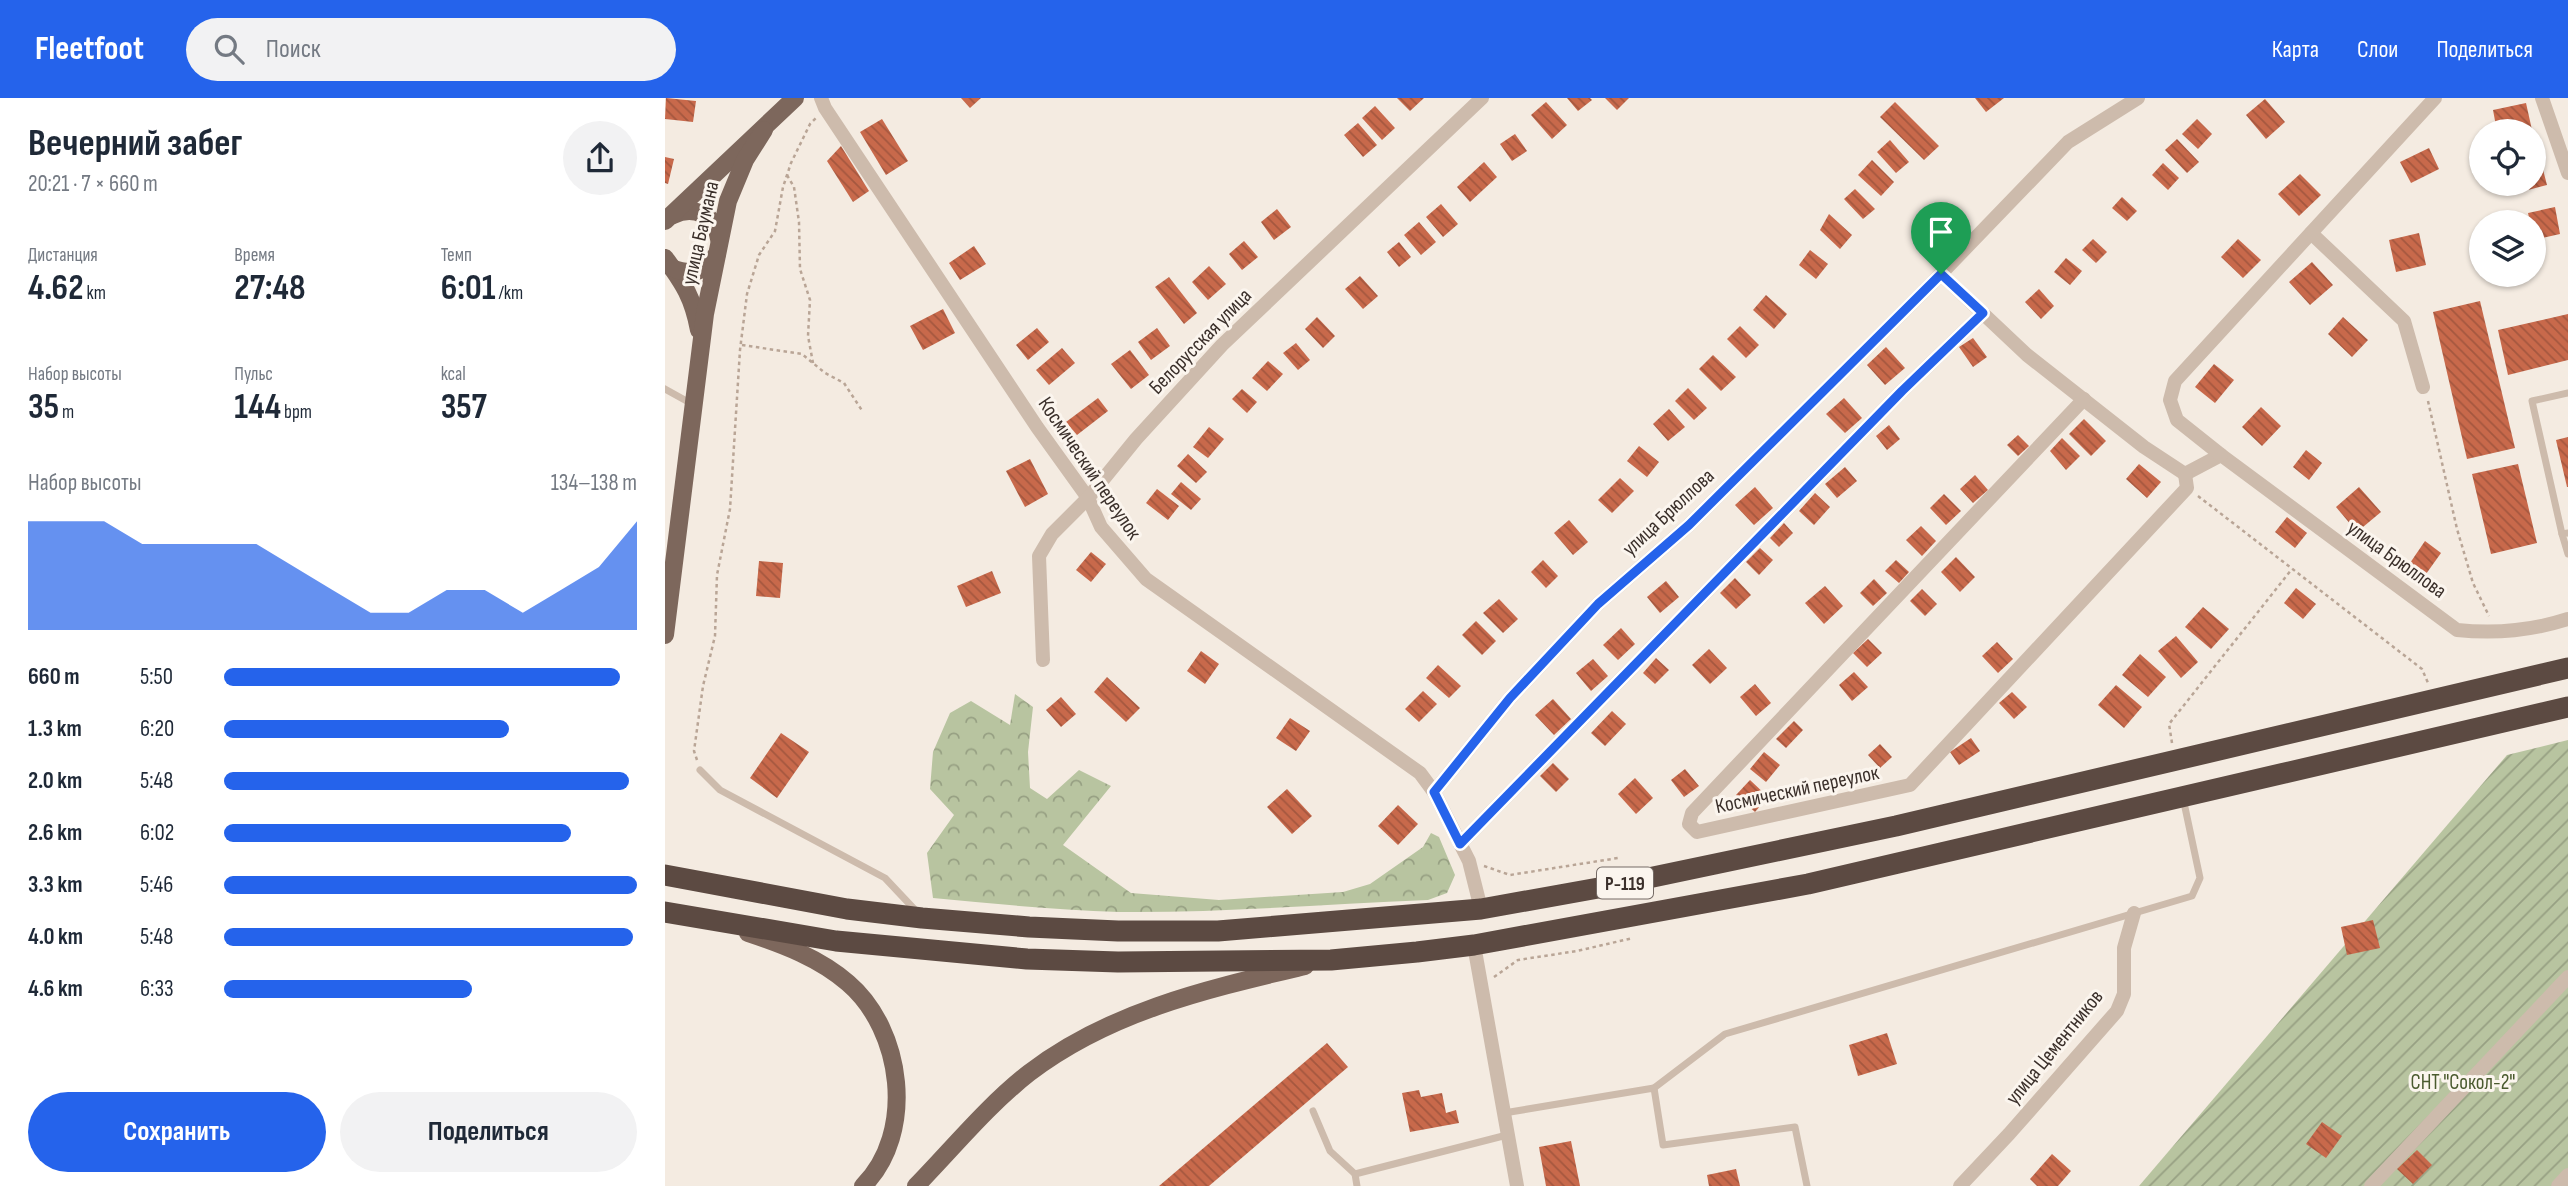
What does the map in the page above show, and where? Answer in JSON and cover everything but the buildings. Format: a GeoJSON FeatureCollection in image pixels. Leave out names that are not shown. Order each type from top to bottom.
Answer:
{"type":"FeatureCollection","features":[{"type":"Feature","properties":{"kind":"highway","name":"Р-119"},"geometry":{"type":"LineString","coordinates":[[665,875],[847,909],[1029,927],[1218,931],[1481,909],[1825,842],[2568,668]]}},
{"type":"Feature","properties":{"kind":"highway","name":"Р-119"},"geometry":{"type":"LineString","coordinates":[[665,912],[836,941],[1027,959],[1118,962],[1331,960],[1474,945],[1808,884],[2568,706]]}},
{"type":"Feature","properties":{"kind":"main road","name":"улица Баумана"},"geometry":{"type":"LineString","coordinates":[[667,219],[795,98]]}},
{"type":"Feature","properties":{"kind":"main road","name":"улица Баумана"},"geometry":{"type":"LineString","coordinates":[[665,635],[705,314],[735,178],[764,130]]}},
{"type":"Feature","properties":{"kind":"main road"},"geometry":{"type":"LineString","coordinates":[[667,219],[680,212],[700,212],[715,224],[719,248],[712,263],[695,272],[683,272],[667,262]]}},
{"type":"Feature","properties":{"kind":"main road","name":"улица Баумана"},"geometry":{"type":"LineString","coordinates":[[667,262],[692,299],[700,354]]}},
{"type":"Feature","properties":{"kind":"main road"},"geometry":{"type":"LineString","coordinates":[[712,921],[804,954],[828,967],[851,985],[869,1007],[892,1056],[897,1101],[894,1126],[886,1153],[863,1186]]}},
{"type":"Feature","properties":{"kind":"main road"},"geometry":{"type":"LineString","coordinates":[[916,1186],[993,1106],[1029,1073],[1094,1032],[1153,1006],[1207,989],[1331,960]]}},
{"type":"Feature","properties":{"kind":"street","name":"Белорусская улица"},"geometry":{"type":"LineString","coordinates":[[1043,660],[1039,556],[1052,534],[1088,498],[1136,439],[1222,345],[1482,98]]}},
{"type":"Feature","properties":{"kind":"street","name":"улица Брюллова"},"geometry":{"type":"LineString","coordinates":[[1434,792],[1510,698],[1598,604],[1689,525],[1941,274],[2068,142],[2138,98]]}},
{"type":"Feature","properties":{"kind":"street","name":"улица Брюллова"},"geometry":{"type":"LineString","coordinates":[[2435,98],[2175,381],[2170,400],[2177,420],[2457,630],[2521,631],[2568,618]]}},
{"type":"Feature","properties":{"kind":"street"},"geometry":{"type":"LineString","coordinates":[[2542,98],[2568,173]]}},
{"type":"Feature","properties":{"kind":"street","name":"Космический переулок"},"geometry":{"type":"LineString","coordinates":[[823,103],[1037,427],[1088,498],[1101,527],[1146,579],[1420,773],[1434,792],[1469,861],[1481,909]]}},
{"type":"Feature","properties":{"kind":"street"},"geometry":{"type":"LineString","coordinates":[[2311,233],[2404,321],[2423,387]]}},
{"type":"Feature","properties":{"kind":"street"},"geometry":{"type":"LineString","coordinates":[[1941,274],[2027,355],[2186,481],[2221,455]]}},
{"type":"Feature","properties":{"kind":"street"},"geometry":{"type":"LineString","coordinates":[[1460,844],[1902,391],[1983,313]]}},
{"type":"Feature","properties":{"kind":"street","name":"Космический переулок"},"geometry":{"type":"LineString","coordinates":[[2084,400],[1692,813],[1689,824],[1697,832],[1910,785],[2186,481]]}},
{"type":"Feature","properties":{"kind":"street","name":"улица Цементников"},"geometry":{"type":"LineString","coordinates":[[1960,1186],[2117,1011],[2124,994],[2124,948],[2134,913]]}},
{"type":"Feature","properties":{"kind":"street"},"geometry":{"type":"LineString","coordinates":[[1474,945],[1517,1186]]}},
{"type":"Feature","properties":{"kind":"street"},"geometry":{"type":"LineString","coordinates":[[2371,1186],[2568,977]]}},
{"type":"Feature","properties":{"kind":"street"},"geometry":{"type":"LineString","coordinates":[[2558,1186],[2568,1175]]}},
{"type":"Feature","properties":{"kind":"lane"},"geometry":{"type":"LineString","coordinates":[[665,389],[694,406]]}},
{"type":"Feature","properties":{"kind":"lane"},"geometry":{"type":"LineString","coordinates":[[2568,393],[2532,401],[2568,554]]}},
{"type":"Feature","properties":{"kind":"lane"},"geometry":{"type":"LineString","coordinates":[[700,770],[720,790],[885,878],[922,918]]}},
{"type":"Feature","properties":{"kind":"lane"},"geometry":{"type":"LineString","coordinates":[[1504,1113],[1654,1088],[1725,1034],[2192,896],[2200,878],[2182,797]]}},
{"type":"Feature","properties":{"kind":"lane"},"geometry":{"type":"LineString","coordinates":[[1654,1088],[1663,1145],[1795,1127],[1807,1186]]}},
{"type":"Feature","properties":{"kind":"lane"},"geometry":{"type":"LineString","coordinates":[[1313,1111],[1330,1151],[1355,1174],[1357,1186]]}},
{"type":"Feature","properties":{"kind":"lane"},"geometry":{"type":"LineString","coordinates":[[1355,1174],[1508,1135]]}},
{"type":"Feature","properties":{"kind":"path"},"geometry":{"type":"LineString","coordinates":[[700,770],[694,751],[703,686],[715,636],[717,575],[730,509],[731,460],[747,293],[759,256],[775,231],[787,175],[810,124],[823,103]]}},
{"type":"Feature","properties":{"kind":"path"},"geometry":{"type":"LineString","coordinates":[[787,175],[794,187],[799,222],[800,269],[810,300],[808,336],[813,363]]}},
{"type":"Feature","properties":{"kind":"path"},"geometry":{"type":"LineString","coordinates":[[741,345],[802,354],[845,383],[863,412]]}},
{"type":"Feature","properties":{"kind":"path"},"geometry":{"type":"LineString","coordinates":[[2423,387],[2433,414],[2447,485],[2473,583],[2497,632]]}},
{"type":"Feature","properties":{"kind":"path"},"geometry":{"type":"LineString","coordinates":[[2186,481],[2292,569],[2422,669],[2437,700]]}},
{"type":"Feature","properties":{"kind":"path"},"geometry":{"type":"LineString","coordinates":[[2175,761],[2169,724],[2292,569]]}},
{"type":"Feature","properties":{"kind":"path"},"geometry":{"type":"LineString","coordinates":[[1469,861],[1510,875],[1618,858]]}},
{"type":"Feature","properties":{"kind":"path"},"geometry":{"type":"LineString","coordinates":[[1482,986],[1518,960],[1577,951],[1633,937]]}},
{"type":"Feature","properties":{"kind":"green space"},"geometry":{"type":"Polygon","coordinates":[[[1015,694],[1033,707],[1028,752],[1030,788],[1047,799],[1079,770],[1111,786],[1063,845],[1131,893],[1219,900],[1343,892],[1370,884],[1423,847],[1431,833],[1439,837],[1455,875],[1447,893],[1428,900],[1235,910],[1119,912],[933,898],[927,853],[954,815],[930,789],[933,752],[950,713],[971,701],[1010,725],[1015,694]]]}},
{"type":"Feature","properties":{"kind":"green space","name":"СНТ \"Сокол-2\""},"geometry":{"type":"Polygon","coordinates":[[[2568,740],[2568,1186],[2139,1186],[2507,755],[2568,740]]]}},
{"type":"Feature","properties":{"kind":"route"},"geometry":{"type":"LineString","coordinates":[[1941,274],[1983,313],[1902,391],[1460,844],[1434,792],[1510,698],[1598,604],[1689,525],[1941,274]]}}]}
